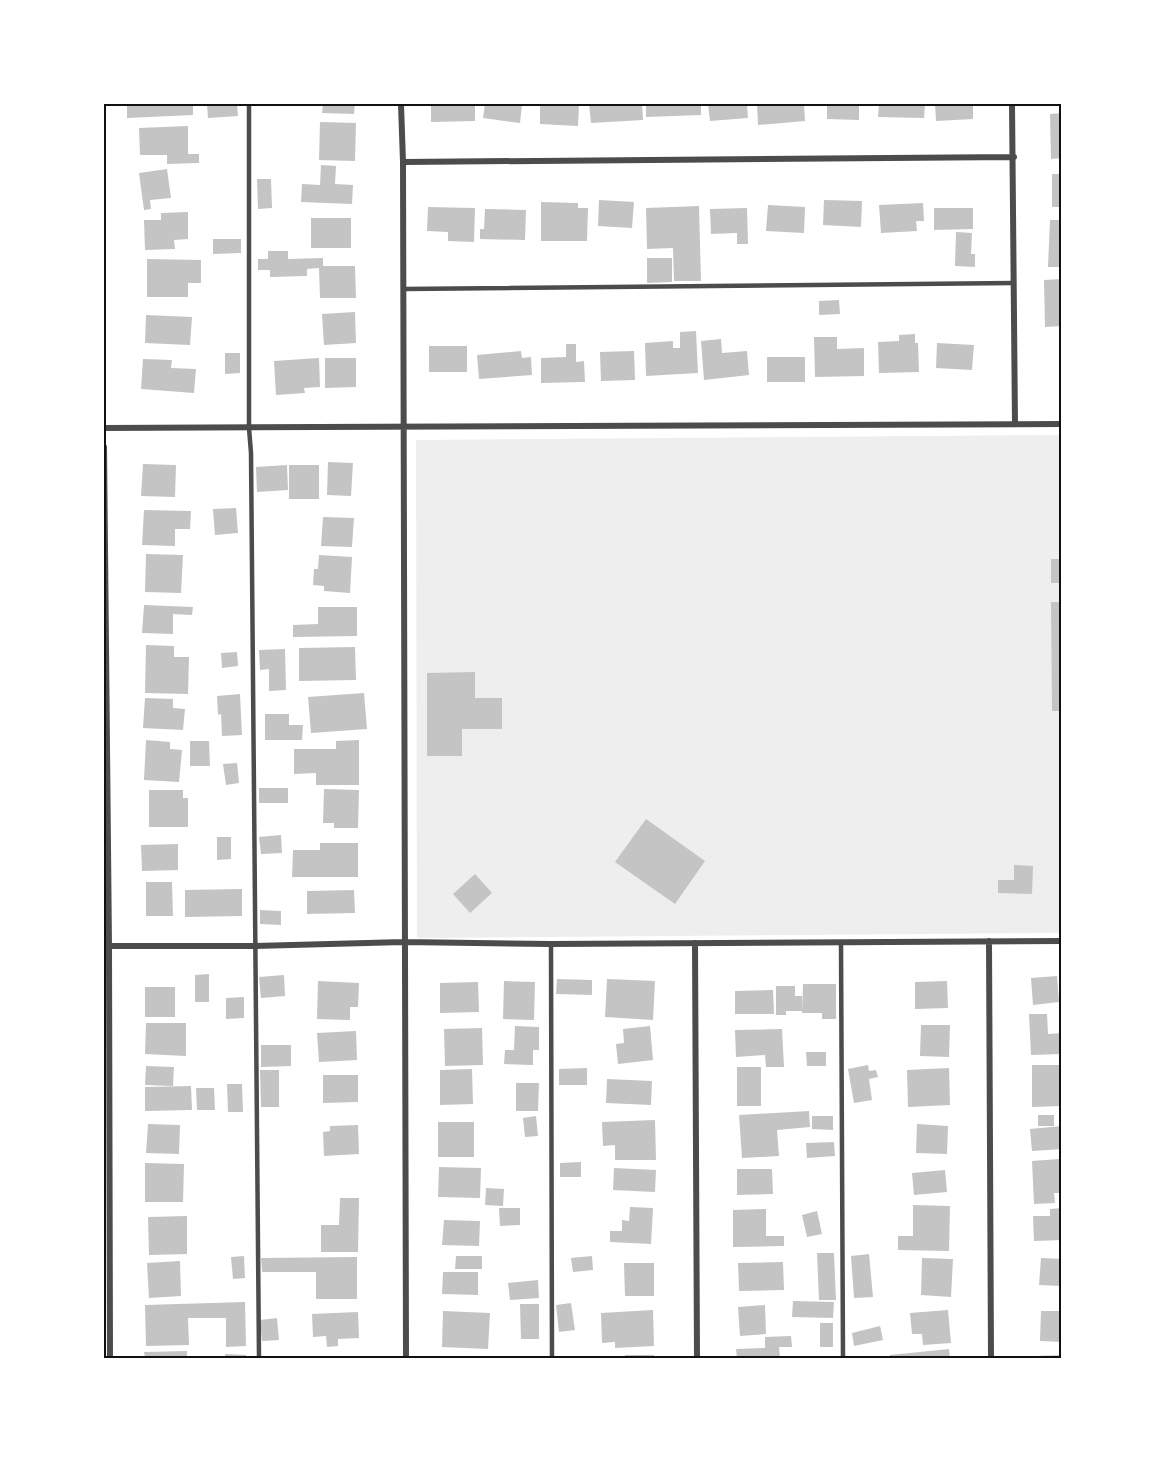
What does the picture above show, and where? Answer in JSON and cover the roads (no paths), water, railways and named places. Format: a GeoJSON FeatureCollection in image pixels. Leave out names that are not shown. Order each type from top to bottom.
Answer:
{"type":"FeatureCollection","features":[{"type":"Feature","properties":{"kind":"street"},"geometry":{"type":"LineString","coordinates":[[401,104],[404,162],[406,1359]]}},
{"type":"Feature","properties":{"kind":"street"},"geometry":{"type":"LineString","coordinates":[[1012,104],[1015,424]]}},
{"type":"Feature","properties":{"kind":"street"},"geometry":{"type":"LineString","coordinates":[[404,162],[1014,157]]}},
{"type":"Feature","properties":{"kind":"street"},"geometry":{"type":"LineString","coordinates":[[104,428],[1062,424]]}},
{"type":"Feature","properties":{"kind":"street"},"geometry":{"type":"LineString","coordinates":[[104,447],[110,1359]]}},
{"type":"Feature","properties":{"kind":"street"},"geometry":{"type":"LineString","coordinates":[[989,941],[991,1359]]}},
{"type":"Feature","properties":{"kind":"street"},"geometry":{"type":"LineString","coordinates":[[106,946],[255,946],[404,942],[550,944],[1062,941]]}},
{"type":"Feature","properties":{"kind":"street"},"geometry":{"type":"LineString","coordinates":[[695,943],[697,1359]]}},
{"type":"Feature","properties":{"kind":"lane"},"geometry":{"type":"LineString","coordinates":[[249,104],[249,428],[259,1359]]}},
{"type":"Feature","properties":{"kind":"lane"},"geometry":{"type":"LineString","coordinates":[[404,289],[1014,283]]}},
{"type":"Feature","properties":{"kind":"lane"},"geometry":{"type":"LineString","coordinates":[[841,942],[843,1359]]}},
{"type":"Feature","properties":{"kind":"lane"},"geometry":{"type":"LineString","coordinates":[[550,944],[552,1359]]}}]}
